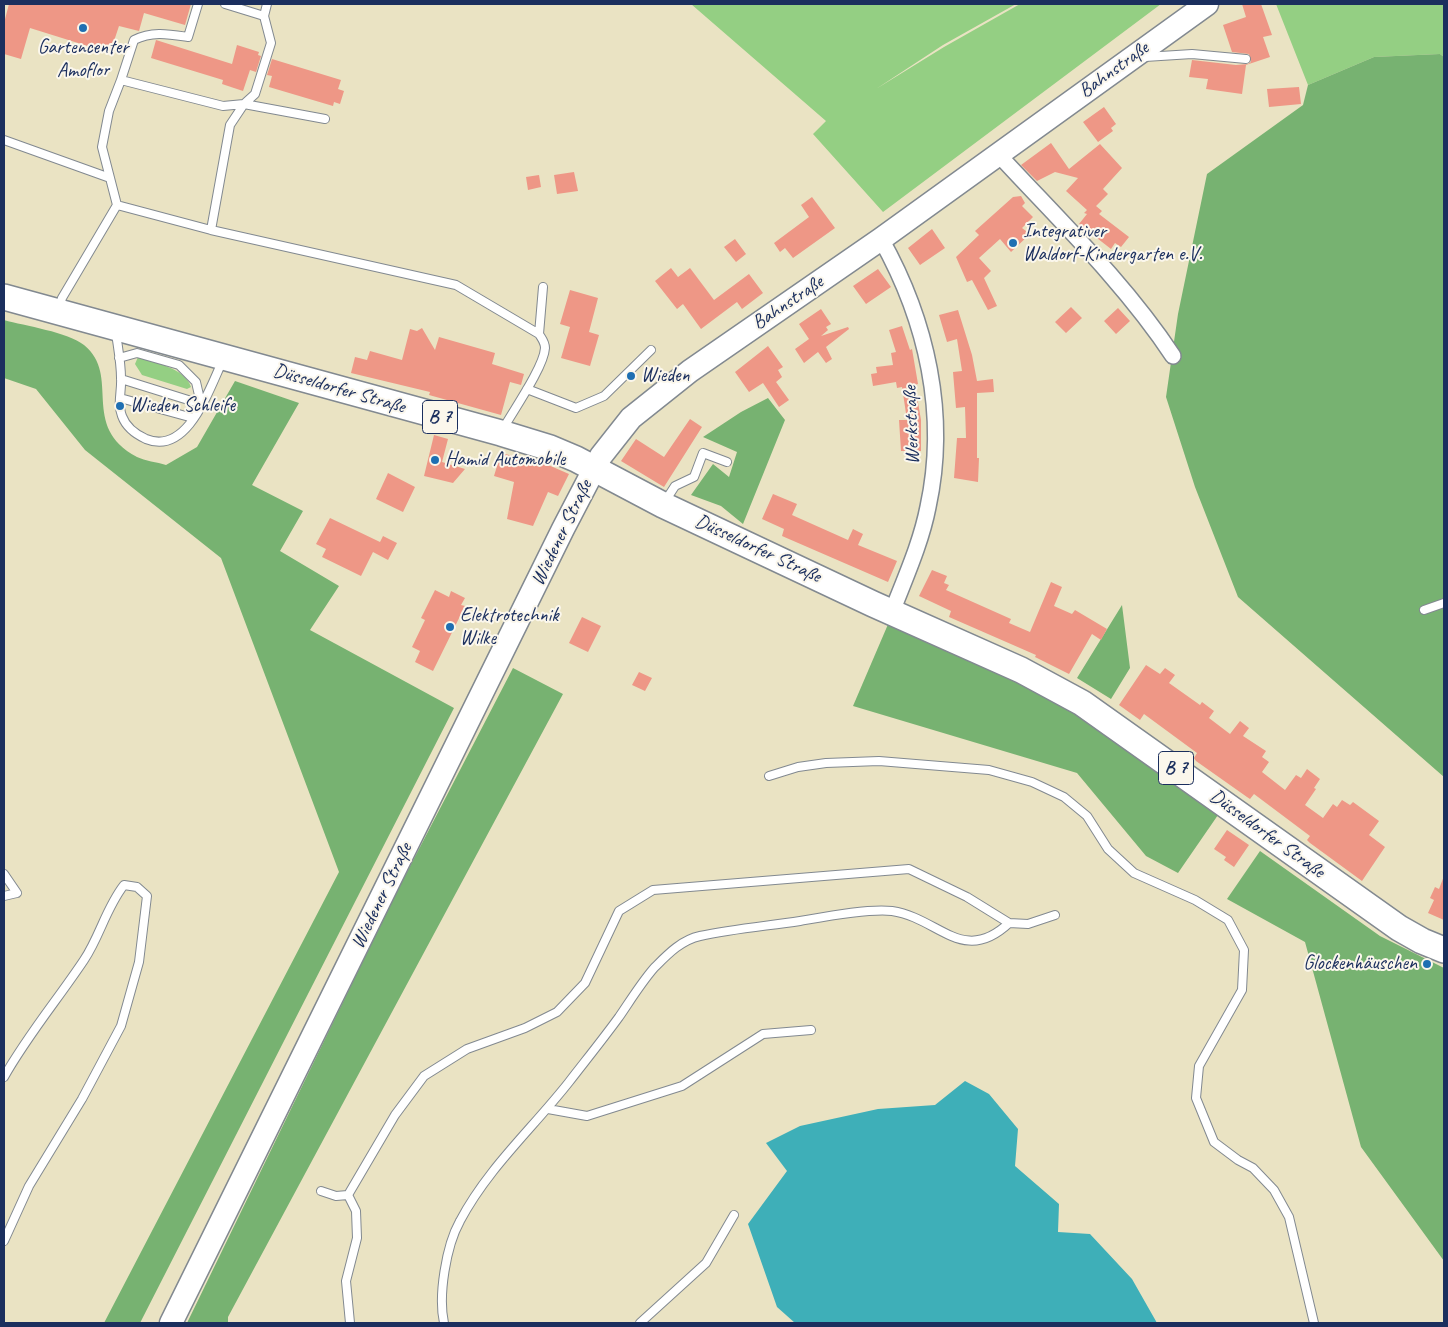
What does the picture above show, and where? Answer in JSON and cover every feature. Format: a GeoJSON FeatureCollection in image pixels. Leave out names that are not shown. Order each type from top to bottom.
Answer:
{"type":"FeatureCollection","features":[{"type":"Feature","properties":{"kind":"main road","name":"Bahnstraße"},"geometry":{"type":"LineString","coordinates":[[594,468],[631,418],[690,371],[881,239],[1207,4]]}},
{"type":"Feature","properties":{"kind":"main road","name":"Düsseldorfer Straße"},"geometry":{"type":"LineString","coordinates":[[4,297],[550,448],[594,468],[663,505],[1020,670],[1082,703],[1399,928],[1422,941],[1444,950]]}},
{"type":"Feature","properties":{"kind":"main road","name":"Wiedener Straße"},"geometry":{"type":"LineString","coordinates":[[171,1323],[594,468]]}},
{"type":"Feature","properties":{"kind":"street"},"geometry":{"type":"LineString","coordinates":[[998,154],[1130,298],[1153,325],[1173,356]]}},
{"type":"Feature","properties":{"kind":"street","name":"Werkstraße"},"geometry":{"type":"LineString","coordinates":[[881,239],[898,269],[920,323],[930,374],[936,422],[934,473],[928,508],[918,546],[892,612]]}},
{"type":"Feature","properties":{"kind":"lane"},"geometry":{"type":"LineString","coordinates":[[58,312],[62,298],[116,205],[102,146],[109,111],[134,40],[144,35],[164,33],[188,37],[198,4]]}},
{"type":"Feature","properties":{"kind":"lane"},"geometry":{"type":"LineString","coordinates":[[225,4],[264,16]]}},
{"type":"Feature","properties":{"kind":"lane"},"geometry":{"type":"LineString","coordinates":[[212,230],[230,125],[244,104],[256,94],[271,43],[264,16],[267,4]]}},
{"type":"Feature","properties":{"kind":"lane"},"geometry":{"type":"LineString","coordinates":[[1131,58],[1192,54],[1246,59]]}},
{"type":"Feature","properties":{"kind":"lane"},"geometry":{"type":"LineString","coordinates":[[121,80],[223,106],[244,104],[325,119]]}},
{"type":"Feature","properties":{"kind":"lane"},"geometry":{"type":"LineString","coordinates":[[4,140],[110,178]]}},
{"type":"Feature","properties":{"kind":"lane"},"geometry":{"type":"LineString","coordinates":[[116,205],[212,230],[456,285],[539,334],[544,342],[545,350],[501,433]]}},
{"type":"Feature","properties":{"kind":"lane"},"geometry":{"type":"LineString","coordinates":[[539,334],[543,287]]}},
{"type":"Feature","properties":{"kind":"lane"},"geometry":{"type":"LineString","coordinates":[[116,328],[121,379],[121,414],[126,425],[137,435],[150,440],[164,441],[177,437],[188,428],[224,357]]}},
{"type":"Feature","properties":{"kind":"lane"},"geometry":{"type":"LineString","coordinates":[[526,389],[576,408],[604,396],[652,350]]}},
{"type":"Feature","properties":{"kind":"lane"},"geometry":{"type":"LineString","coordinates":[[119,358],[137,353],[179,365],[196,382],[201,404]]}},
{"type":"Feature","properties":{"kind":"lane"},"geometry":{"type":"LineString","coordinates":[[121,379],[201,404]]}},
{"type":"Feature","properties":{"kind":"lane"},"geometry":{"type":"LineString","coordinates":[[120,398],[194,418]]}},
{"type":"Feature","properties":{"kind":"lane"},"geometry":{"type":"LineString","coordinates":[[663,505],[675,486],[694,478],[703,454],[727,462]]}},
{"type":"Feature","properties":{"kind":"lane"},"geometry":{"type":"LineString","coordinates":[[1424,610],[1444,603]]}},
{"type":"Feature","properties":{"kind":"lane"},"geometry":{"type":"LineString","coordinates":[[769,776],[798,767],[826,763],[879,761],[989,770],[1032,782],[1064,797],[1087,816],[1108,849],[1134,873],[1195,900],[1228,920],[1244,950],[1242,990],[1199,1066],[1196,1098],[1214,1142],[1238,1160],[1253,1168],[1278,1197],[1289,1217],[1314,1323]]}},
{"type":"Feature","properties":{"kind":"lane"},"geometry":{"type":"LineString","coordinates":[[348,1195],[394,1115],[424,1076],[467,1049],[525,1028],[557,1012],[585,983],[619,911],[653,890],[909,869],[968,896],[1009,923],[1028,924],[1056,915]]}},
{"type":"Feature","properties":{"kind":"lane"},"geometry":{"type":"LineString","coordinates":[[4,874],[17,893],[4,896]]}},
{"type":"Feature","properties":{"kind":"lane"},"geometry":{"type":"LineString","coordinates":[[4,1077],[20,1048],[86,958],[112,900],[124,885],[137,887],[147,896],[139,962],[121,1026],[82,1099],[29,1186],[4,1240]]}},
{"type":"Feature","properties":{"kind":"lane"},"geometry":{"type":"LineString","coordinates":[[444,1323],[441,1282],[459,1223],[491,1170],[548,1109],[608,1032],[652,970],[673,949],[697,937],[838,915],[891,911],[922,920],[943,933],[965,941],[981,942],[996,935],[1009,923]]}},
{"type":"Feature","properties":{"kind":"lane"},"geometry":{"type":"LineString","coordinates":[[548,1109],[587,1116],[682,1086],[762,1034],[811,1030]]}},
{"type":"Feature","properties":{"kind":"lane"},"geometry":{"type":"LineString","coordinates":[[321,1191],[336,1196],[348,1195]]}},
{"type":"Feature","properties":{"kind":"lane"},"geometry":{"type":"LineString","coordinates":[[348,1195],[356,1211],[357,1238],[346,1281],[350,1323]]}},
{"type":"Feature","properties":{"kind":"lane"},"geometry":{"type":"LineString","coordinates":[[640,1323],[706,1263],[734,1215]]}},
{"type":"Feature","properties":{"kind":"green space"},"geometry":{"type":"Polygon","coordinates":[[[691,4],[1016,4],[943,45],[876,89],[944,47],[1020,4],[1161,4],[883,212],[813,134],[826,121],[691,4]]]}},
{"type":"Feature","properties":{"kind":"green space"},"geometry":{"type":"Polygon","coordinates":[[[1276,4],[1444,4],[1444,57],[1440,54],[1374,57],[1308,85],[1276,4]]]}},
{"type":"Feature","properties":{"kind":"green space"},"geometry":{"type":"Polygon","coordinates":[[[1440,54],[1444,57],[1444,777],[1238,597],[1195,487],[1166,397],[1178,314],[1207,174],[1303,105],[1308,85],[1374,57],[1440,54]]]}},
{"type":"Feature","properties":{"kind":"green space"},"geometry":{"type":"Polygon","coordinates":[[[4,320],[68,336],[84,345],[95,357],[100,371],[105,416],[110,431],[120,445],[144,460],[166,465],[197,447],[235,381],[299,403],[252,485],[303,511],[280,551],[339,586],[310,630],[454,708],[140,1323],[104,1323],[339,872],[221,558],[85,450],[36,389],[4,378],[4,320]]]}},
{"type":"Feature","properties":{"kind":"green space"},"geometry":{"type":"Polygon","coordinates":[[[138,357],[169,367],[183,375],[191,387],[187,389],[142,375],[135,364],[138,357]]]}},
{"type":"Feature","properties":{"kind":"green space"},"geometry":{"type":"Polygon","coordinates":[[[768,398],[785,420],[743,524],[721,506],[691,495],[713,464],[729,477],[737,452],[703,437],[741,412],[768,398]]]}},
{"type":"Feature","properties":{"kind":"green space"},"geometry":{"type":"Polygon","coordinates":[[[1122,605],[1130,668],[1111,699],[1077,678],[1122,605]]]}},
{"type":"Feature","properties":{"kind":"green space"},"geometry":{"type":"Polygon","coordinates":[[[889,622],[1015,677],[1105,733],[1218,815],[1178,873],[1146,856],[1077,773],[853,706],[889,622]]]}},
{"type":"Feature","properties":{"kind":"green space"},"geometry":{"type":"Polygon","coordinates":[[[513,668],[563,694],[228,1317],[228,1323],[187,1323],[393,899],[513,668]]]}},
{"type":"Feature","properties":{"kind":"green space"},"geometry":{"type":"Polygon","coordinates":[[[1260,851],[1380,936],[1444,968],[1444,1261],[1361,1147],[1305,942],[1227,899],[1260,851]]]}},
{"type":"Feature","properties":{"kind":"water"},"geometry":{"type":"Polygon","coordinates":[[[965,1081],[989,1094],[1018,1129],[1015,1166],[1059,1204],[1058,1232],[1090,1234],[1132,1279],[1157,1323],[795,1323],[777,1307],[748,1224],[787,1171],[766,1143],[800,1126],[878,1109],[935,1105],[965,1081]]]}},
{"type":"Feature","properties":{"kind":"building"},"geometry":{"type":"Polygon","coordinates":[[[9,4],[191,4],[185,25],[144,13],[139,31],[119,26],[110,53],[30,28],[21,59],[4,54],[4,23],[9,4]]]}},
{"type":"Feature","properties":{"kind":"building"},"geometry":{"type":"Polygon","coordinates":[[[1242,4],[1261,4],[1272,35],[1263,37],[1270,57],[1246,65],[1242,94],[1206,89],[1208,79],[1189,77],[1192,60],[1236,65],[1251,62],[1249,54],[1232,52],[1223,25],[1246,17],[1242,4]]]}},
{"type":"Feature","properties":{"kind":"building"},"geometry":{"type":"Polygon","coordinates":[[[156,40],[232,64],[237,45],[259,52],[258,55],[261,56],[256,72],[250,70],[243,91],[222,84],[223,80],[151,58],[156,40]]]}},
{"type":"Feature","properties":{"kind":"building"},"geometry":{"type":"Polygon","coordinates":[[[272,59],[341,80],[338,89],[344,91],[340,104],[334,102],[333,106],[269,87],[272,76],[267,75],[272,59]]]}},
{"type":"Feature","properties":{"kind":"building"},"geometry":{"type":"Polygon","coordinates":[[[1299,87],[1301,104],[1269,107],[1267,89],[1299,87]]]}},
{"type":"Feature","properties":{"kind":"building"},"geometry":{"type":"Polygon","coordinates":[[[1104,107],[1116,124],[1111,128],[1113,131],[1098,142],[1083,122],[1104,107]]]}},
{"type":"Feature","properties":{"kind":"building"},"geometry":{"type":"Polygon","coordinates":[[[1051,143],[1069,169],[1100,144],[1122,168],[1103,189],[1108,194],[1096,206],[1102,211],[1099,214],[1129,237],[1121,247],[1115,243],[1111,249],[1079,224],[1087,214],[1084,213],[1087,210],[1066,191],[1078,178],[1055,172],[1037,181],[1021,165],[1051,143]]]}},
{"type":"Feature","properties":{"kind":"building"},"geometry":{"type":"Polygon","coordinates":[[[574,172],[578,191],[557,194],[554,175],[574,172]]]}},
{"type":"Feature","properties":{"kind":"building"},"geometry":{"type":"Polygon","coordinates":[[[539,175],[541,187],[528,190],[526,177],[539,175]]]}},
{"type":"Feature","properties":{"kind":"building"},"geometry":{"type":"Polygon","coordinates":[[[1021,196],[1025,203],[1022,206],[1033,217],[1022,228],[1030,234],[1011,252],[1000,239],[979,258],[991,271],[984,278],[997,306],[988,310],[972,280],[967,282],[956,257],[979,235],[975,231],[1013,197],[1021,196]]]}},
{"type":"Feature","properties":{"kind":"building"},"geometry":{"type":"Polygon","coordinates":[[[812,197],[835,228],[793,258],[785,248],[780,252],[774,243],[809,217],[801,205],[812,197]]]}},
{"type":"Feature","properties":{"kind":"building"},"geometry":{"type":"Polygon","coordinates":[[[932,229],[945,248],[920,265],[908,248],[932,229]]]}},
{"type":"Feature","properties":{"kind":"building"},"geometry":{"type":"Polygon","coordinates":[[[735,239],[746,254],[736,262],[724,247],[735,239]]]}},
{"type":"Feature","properties":{"kind":"building"},"geometry":{"type":"Polygon","coordinates":[[[671,268],[678,277],[690,268],[714,300],[749,274],[763,293],[742,309],[737,302],[701,329],[683,304],[677,309],[655,281],[671,268]]]}},
{"type":"Feature","properties":{"kind":"building"},"geometry":{"type":"Polygon","coordinates":[[[878,269],[891,287],[866,304],[853,286],[878,269]]]}},
{"type":"Feature","properties":{"kind":"building"},"geometry":{"type":"Polygon","coordinates":[[[570,290],[598,298],[589,332],[599,335],[590,366],[561,358],[570,327],[560,324],[570,290]]]}},
{"type":"Feature","properties":{"kind":"building"},"geometry":{"type":"Polygon","coordinates":[[[1071,307],[1082,318],[1066,333],[1055,322],[1071,307]]]}},
{"type":"Feature","properties":{"kind":"building"},"geometry":{"type":"Polygon","coordinates":[[[1118,308],[1130,321],[1116,334],[1104,321],[1118,308]]]}},
{"type":"Feature","properties":{"kind":"building"},"geometry":{"type":"Polygon","coordinates":[[[821,309],[831,324],[826,327],[828,330],[821,336],[848,327],[849,329],[826,347],[832,359],[826,363],[818,352],[804,363],[795,349],[809,339],[799,324],[821,309]]]}},
{"type":"Feature","properties":{"kind":"building"},"geometry":{"type":"Polygon","coordinates":[[[958,310],[972,355],[977,381],[993,379],[994,392],[977,393],[978,482],[954,478],[957,438],[966,438],[965,407],[956,408],[953,372],[962,371],[957,339],[947,342],[939,315],[958,310]]]}},
{"type":"Feature","properties":{"kind":"building"},"geometry":{"type":"Polygon","coordinates":[[[902,326],[910,350],[912,349],[918,384],[915,385],[921,420],[921,451],[901,451],[899,420],[907,420],[902,387],[897,388],[896,382],[873,386],[871,374],[877,373],[876,367],[893,365],[891,353],[896,352],[889,330],[902,326]]]}},
{"type":"Feature","properties":{"kind":"building"},"geometry":{"type":"Polygon","coordinates":[[[422,328],[435,350],[439,337],[495,353],[492,364],[524,374],[521,385],[510,382],[501,415],[429,395],[430,392],[351,373],[355,357],[367,360],[370,351],[402,360],[410,329],[417,331],[422,328]]]}},
{"type":"Feature","properties":{"kind":"building"},"geometry":{"type":"Polygon","coordinates":[[[768,346],[783,367],[778,370],[782,377],[776,382],[789,400],[779,407],[763,383],[749,392],[735,372],[768,346]]]}},
{"type":"Feature","properties":{"kind":"building"},"geometry":{"type":"Polygon","coordinates":[[[690,419],[702,427],[664,487],[621,461],[636,439],[664,457],[690,419]]]}},
{"type":"Feature","properties":{"kind":"building"},"geometry":{"type":"Polygon","coordinates":[[[434,435],[448,439],[442,462],[465,469],[453,483],[424,476],[434,435]]]}},
{"type":"Feature","properties":{"kind":"building"},"geometry":{"type":"Polygon","coordinates":[[[501,453],[546,464],[569,474],[558,496],[548,492],[533,526],[507,519],[514,482],[494,476],[501,453]]]}},
{"type":"Feature","properties":{"kind":"building"},"geometry":{"type":"Polygon","coordinates":[[[388,473],[415,487],[403,512],[376,499],[388,473]]]}},
{"type":"Feature","properties":{"kind":"building"},"geometry":{"type":"Polygon","coordinates":[[[773,494],[797,504],[792,515],[848,540],[853,529],[863,534],[858,545],[897,561],[888,582],[782,536],[784,529],[762,519],[773,494]]]}},
{"type":"Feature","properties":{"kind":"building"},"geometry":{"type":"Polygon","coordinates":[[[330,518],[380,542],[383,536],[397,543],[388,560],[373,552],[361,576],[322,557],[326,549],[316,544],[330,518]]]}},
{"type":"Feature","properties":{"kind":"building"},"geometry":{"type":"Polygon","coordinates":[[[932,570],[947,576],[944,583],[949,585],[946,590],[1011,619],[1009,623],[1030,632],[1051,582],[1062,587],[1054,606],[1072,614],[1075,610],[1107,629],[1101,640],[1092,634],[1069,674],[1035,657],[1036,655],[949,617],[951,611],[919,596],[932,570]]]}},
{"type":"Feature","properties":{"kind":"building"},"geometry":{"type":"Polygon","coordinates":[[[435,590],[449,597],[451,591],[465,598],[461,605],[465,606],[433,671],[415,662],[420,651],[412,647],[425,620],[421,618],[435,590]]]}},
{"type":"Feature","properties":{"kind":"building"},"geometry":{"type":"Polygon","coordinates":[[[582,617],[601,626],[588,652],[569,643],[582,617]]]}},
{"type":"Feature","properties":{"kind":"building"},"geometry":{"type":"Polygon","coordinates":[[[1146,665],[1160,674],[1165,668],[1175,675],[1169,683],[1200,705],[1202,702],[1214,711],[1209,718],[1230,734],[1240,721],[1249,728],[1243,736],[1266,751],[1262,757],[1269,762],[1262,772],[1285,790],[1296,775],[1301,778],[1307,769],[1320,779],[1314,788],[1316,789],[1305,805],[1323,818],[1333,804],[1337,807],[1342,800],[1350,805],[1353,802],[1379,821],[1369,835],[1385,847],[1362,881],[1310,843],[1307,840],[1310,836],[1254,794],[1250,799],[1196,761],[1194,758],[1197,753],[1144,714],[1140,720],[1119,705],[1146,665]]]}},
{"type":"Feature","properties":{"kind":"building"},"geometry":{"type":"Polygon","coordinates":[[[639,672],[652,678],[645,691],[632,685],[639,672]]]}},
{"type":"Feature","properties":{"kind":"building"},"geometry":{"type":"Polygon","coordinates":[[[1227,830],[1249,845],[1234,867],[1224,860],[1226,857],[1214,849],[1227,830]]]}},
{"type":"Feature","properties":{"kind":"building"},"geometry":{"type":"Polygon","coordinates":[[[1444,876],[1444,920],[1428,913],[1434,900],[1430,898],[1435,887],[1439,889],[1444,876]]]}},
{"type":"Feature","properties":{"kind":"place","name":"Gartencenter Amoflor"},"geometry":{"type":"Point","coordinates":[83,28]}},
{"type":"Feature","properties":{"kind":"place","name":"Integrativer Waldorf-Kindergarten e.V."},"geometry":{"type":"Point","coordinates":[1013,243]}},
{"type":"Feature","properties":{"kind":"place","name":"Wieden"},"geometry":{"type":"Point","coordinates":[631,376]}},
{"type":"Feature","properties":{"kind":"place","name":"Wieden Schleife"},"geometry":{"type":"Point","coordinates":[120,406]}},
{"type":"Feature","properties":{"kind":"place","name":"Hamid Automobile"},"geometry":{"type":"Point","coordinates":[435,460]}},
{"type":"Feature","properties":{"kind":"place","name":"Elektrotechnik Wilke"},"geometry":{"type":"Point","coordinates":[450,627]}},
{"type":"Feature","properties":{"kind":"place","name":"Glockenhäuschen"},"geometry":{"type":"Point","coordinates":[1427,964]}}]}
